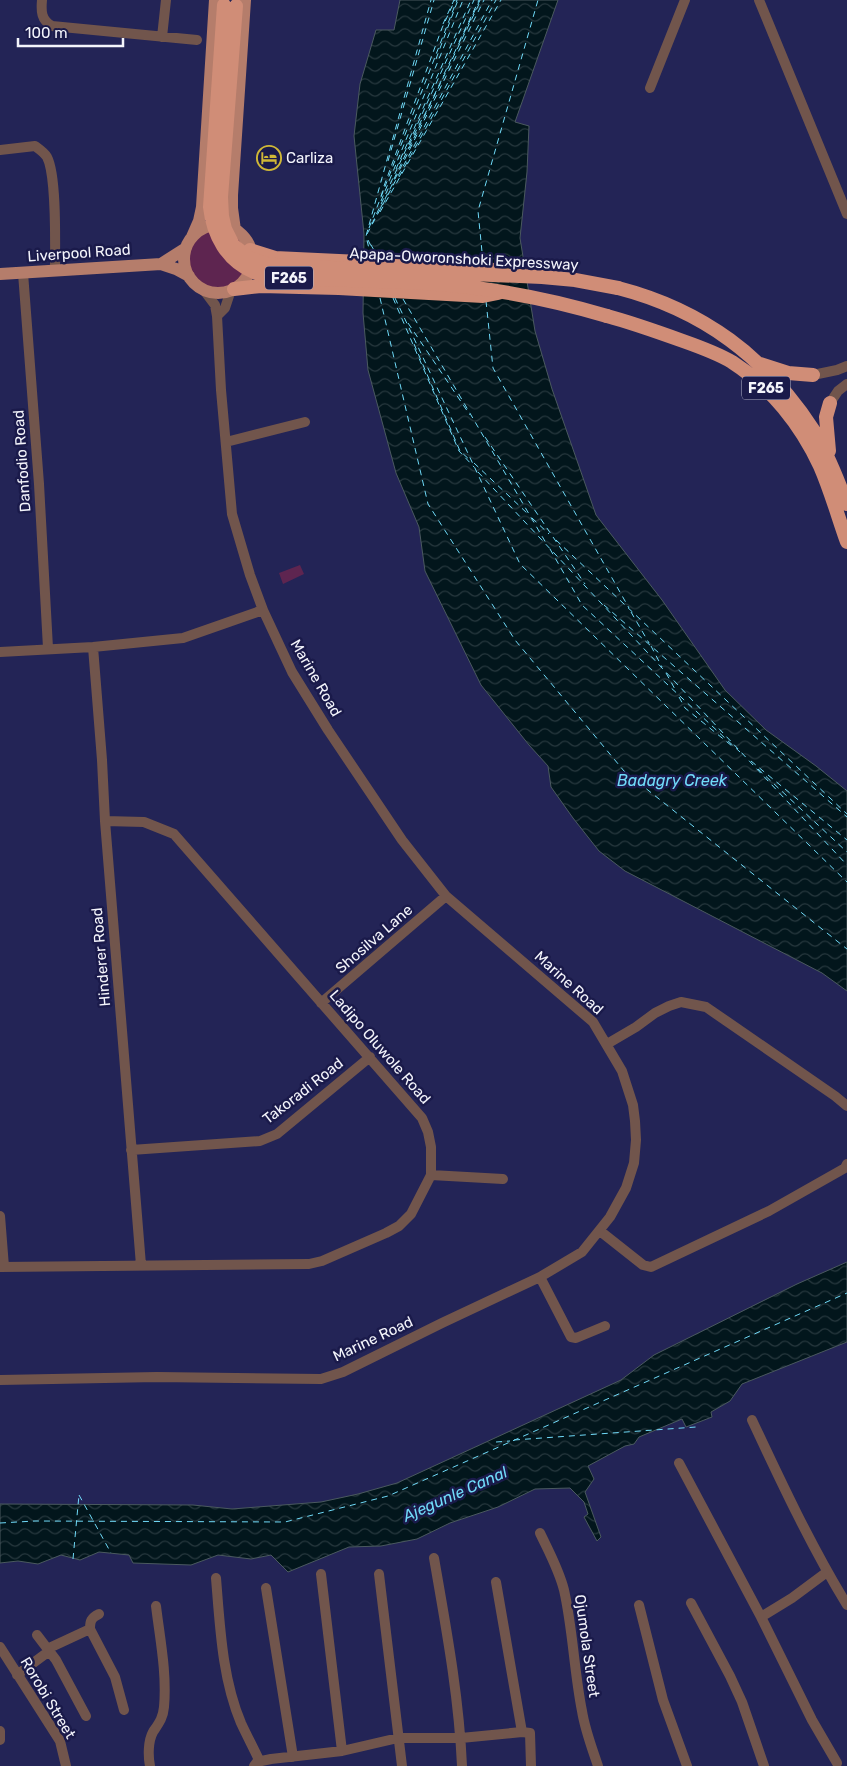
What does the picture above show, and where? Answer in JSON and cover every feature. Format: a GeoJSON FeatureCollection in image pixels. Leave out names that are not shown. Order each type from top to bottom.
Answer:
{"type":"FeatureCollection","features":[{"type":"Feature","properties":{"kind":"highway","name":"Apapa-Oworonshoki Expressway"},"geometry":{"type":"LineString","coordinates":[[230,2],[221,197],[222,216],[225,229],[234,245],[249,258],[267,264],[285,266],[575,280],[618,288],[662,301],[709,324],[738,345],[778,384],[814,432],[832,464],[847,504]]}},
{"type":"Feature","properties":{"kind":"highway","name":"Apapa-Oworonshoki Expressway"},"geometry":{"type":"LineString","coordinates":[[230,2],[210,207],[216,234],[220,244],[229,255],[246,268],[270,276],[425,283],[504,291],[607,316],[711,351],[749,373],[792,419],[819,464],[847,542]]}},
{"type":"Feature","properties":{"kind":"highway"},"geometry":{"type":"LineString","coordinates":[[250,250],[275,258],[488,268],[502,276]]}},
{"type":"Feature","properties":{"kind":"highway"},"geometry":{"type":"LineString","coordinates":[[233,289],[247,286],[339,288],[483,296],[504,291]]}},
{"type":"Feature","properties":{"kind":"highway"},"geometry":{"type":"LineString","coordinates":[[756,362],[788,373],[813,375]]}},
{"type":"Feature","properties":{"kind":"highway"},"geometry":{"type":"LineString","coordinates":[[830,403],[826,417],[826,431],[832,464]]}},
{"type":"Feature","properties":{"kind":"main road"},"geometry":{"type":"LineString","coordinates":[[230,2],[232,208],[236,230]]}},
{"type":"Feature","properties":{"kind":"main road"},"geometry":{"type":"LineString","coordinates":[[189,243],[201,230],[212,226],[224,226],[236,230],[250,250],[250,269],[244,280],[233,289],[216,293],[198,286],[189,276],[184,260],[189,243],[199,221],[202,207],[230,2]]}},
{"type":"Feature","properties":{"kind":"main road","name":"Liverpool Road"},"geometry":{"type":"LineString","coordinates":[[161,264],[189,243]]}},
{"type":"Feature","properties":{"kind":"main road","name":"Liverpool Road"},"geometry":{"type":"LineString","coordinates":[[0,274],[161,264],[189,276]]}},
{"type":"Feature","properties":{"kind":"street"},"geometry":{"type":"LineString","coordinates":[[42,0],[41,9],[43,17],[46,23],[52,26],[197,40]]}},
{"type":"Feature","properties":{"kind":"street"},"geometry":{"type":"LineString","coordinates":[[162,36],[166,0]]}},
{"type":"Feature","properties":{"kind":"street"},"geometry":{"type":"LineString","coordinates":[[650,88],[685,0]]}},
{"type":"Feature","properties":{"kind":"street"},"geometry":{"type":"LineString","coordinates":[[759,0],[847,214]]}},
{"type":"Feature","properties":{"kind":"street"},"geometry":{"type":"LineString","coordinates":[[0,150],[35,146],[46,155],[51,168],[56,270]]}},
{"type":"Feature","properties":{"kind":"street","name":"Danfodio Road"},"geometry":{"type":"LineString","coordinates":[[24,273],[48,648]]}},
{"type":"Feature","properties":{"kind":"street"},"geometry":{"type":"LineString","coordinates":[[203,289],[215,305],[217,316]]}},
{"type":"Feature","properties":{"kind":"street"},"geometry":{"type":"LineString","coordinates":[[217,316],[225,308],[233,289]]}},
{"type":"Feature","properties":{"kind":"street","name":"Marine Road"},"geometry":{"type":"LineString","coordinates":[[0,1380],[157,1377],[321,1379],[343,1372],[540,1277],[582,1252],[600,1231],[618,1204],[626,1188],[634,1163],[636,1140],[628,1089],[622,1071],[593,1022],[446,896],[402,840],[328,730],[292,672],[263,610],[250,575],[232,514],[217,316]]}},
{"type":"Feature","properties":{"kind":"street"},"geometry":{"type":"LineString","coordinates":[[813,375],[847,366]]}},
{"type":"Feature","properties":{"kind":"street"},"geometry":{"type":"LineString","coordinates":[[830,403],[838,391],[847,384]]}},
{"type":"Feature","properties":{"kind":"street"},"geometry":{"type":"LineString","coordinates":[[226,442],[305,422]]}},
{"type":"Feature","properties":{"kind":"street"},"geometry":{"type":"LineString","coordinates":[[0,652],[183,638],[263,610]]}},
{"type":"Feature","properties":{"kind":"street","name":"Hinderer Road"},"geometry":{"type":"LineString","coordinates":[[93,646],[105,822],[141,1265]]}},
{"type":"Feature","properties":{"kind":"street","name":"Ladipo Oluwole Road"},"geometry":{"type":"LineString","coordinates":[[2,1267],[297,1265],[322,1261],[386,1234],[399,1226],[411,1214],[431,1174],[431,1147],[428,1132],[422,1118],[174,834],[144,822],[105,822]]}},
{"type":"Feature","properties":{"kind":"street","name":"Shosilva Lane"},"geometry":{"type":"LineString","coordinates":[[321,1003],[446,896]]}},
{"type":"Feature","properties":{"kind":"street"},"geometry":{"type":"LineString","coordinates":[[607,1044],[636,1027],[654,1013],[669,1006],[681,1002],[701,1005],[847,1106]]}},
{"type":"Feature","properties":{"kind":"street","name":"Takoradi Road"},"geometry":{"type":"LineString","coordinates":[[131,1150],[260,1141],[282,1130],[370,1057]]}},
{"type":"Feature","properties":{"kind":"street"},"geometry":{"type":"LineString","coordinates":[[600,1231],[643,1265],[651,1267],[769,1210],[827,1176],[845,1168],[847,1164]]}},
{"type":"Feature","properties":{"kind":"street"},"geometry":{"type":"LineString","coordinates":[[431,1174],[503,1178]]}},
{"type":"Feature","properties":{"kind":"street"},"geometry":{"type":"LineString","coordinates":[[0,1216],[2,1267]]}},
{"type":"Feature","properties":{"kind":"street"},"geometry":{"type":"LineString","coordinates":[[540,1277],[571,1337],[576,1338],[605,1326]]}},
{"type":"Feature","properties":{"kind":"street"},"geometry":{"type":"LineString","coordinates":[[752,1420],[763,1446],[827,1572],[847,1605]]}},
{"type":"Feature","properties":{"kind":"street"},"geometry":{"type":"LineString","coordinates":[[679,1464],[761,1617],[835,1764],[847,1758]]}},
{"type":"Feature","properties":{"kind":"street","name":"Ojumola Street"},"geometry":{"type":"LineString","coordinates":[[540,1534],[559,1573],[564,1589],[582,1711],[598,1766]]}},
{"type":"Feature","properties":{"kind":"street"},"geometry":{"type":"LineString","coordinates":[[434,1558],[448,1639],[461,1738],[462,1766]]}},
{"type":"Feature","properties":{"kind":"street"},"geometry":{"type":"LineString","coordinates":[[761,1617],[792,1598],[827,1572]]}},
{"type":"Feature","properties":{"kind":"street"},"geometry":{"type":"LineString","coordinates":[[321,1574],[342,1751]]}},
{"type":"Feature","properties":{"kind":"street"},"geometry":{"type":"LineString","coordinates":[[378,1574],[402,1766]]}},
{"type":"Feature","properties":{"kind":"street"},"geometry":{"type":"LineString","coordinates":[[216,1578],[222,1647],[230,1686],[241,1723],[257,1764],[342,1751],[398,1738],[461,1738],[522,1732],[530,1733],[531,1766]]}},
{"type":"Feature","properties":{"kind":"street"},"geometry":{"type":"LineString","coordinates":[[496,1582],[522,1732]]}},
{"type":"Feature","properties":{"kind":"street"},"geometry":{"type":"LineString","coordinates":[[266,1588],[293,1757]]}},
{"type":"Feature","properties":{"kind":"street"},"geometry":{"type":"LineString","coordinates":[[691,1603],[742,1702],[764,1766]]}},
{"type":"Feature","properties":{"kind":"street"},"geometry":{"type":"LineString","coordinates":[[639,1605],[663,1700],[688,1766]]}},
{"type":"Feature","properties":{"kind":"street"},"geometry":{"type":"LineString","coordinates":[[150,1766],[150,1740],[163,1718],[164,1707],[165,1678],[156,1606]]}},
{"type":"Feature","properties":{"kind":"street"},"geometry":{"type":"LineString","coordinates":[[99,1614],[90,1621],[90,1629],[116,1678],[124,1710]]}},
{"type":"Feature","properties":{"kind":"street"},"geometry":{"type":"LineString","coordinates":[[17,1675],[48,1651],[90,1629]]}},
{"type":"Feature","properties":{"kind":"street"},"geometry":{"type":"LineString","coordinates":[[37,1635],[56,1660],[86,1716]]}},
{"type":"Feature","properties":{"kind":"street","name":"Rorobi Street"},"geometry":{"type":"LineString","coordinates":[[0,1647],[60,1742],[66,1766]]}},
{"type":"Feature","properties":{"kind":"street"},"geometry":{"type":"LineString","coordinates":[[0,1731],[0,1740]]}},
{"type":"Feature","properties":{"kind":"shaded area"},"geometry":{"type":"Polygon","coordinates":[[[209,231],[237,237],[242,244],[245,268],[241,279],[233,285],[224,288],[213,288],[195,278],[189,268],[188,256],[193,244],[201,235],[209,231]]]}},
{"type":"Feature","properties":{"kind":"shaded area"},"geometry":{"type":"Polygon","coordinates":[[[300,565],[304,574],[283,584],[279,573],[300,565]]]}},
{"type":"Feature","properties":{"kind":"water","name":"Badagry Creek"},"geometry":{"type":"Polygon","coordinates":[[[400,0],[558,0],[515,122],[529,126],[527,172],[520,238],[535,331],[552,389],[596,515],[662,600],[725,690],[766,730],[847,791],[847,991],[822,973],[625,871],[599,851],[551,787],[548,766],[481,685],[425,571],[419,527],[396,473],[368,370],[363,313],[364,234],[354,136],[360,84],[376,30],[394,30],[400,0]]]}},
{"type":"Feature","properties":{"kind":"water","name":"Ajegunle Canal"},"geometry":{"type":"Polygon","coordinates":[[[847,1262],[847,1342],[742,1384],[730,1401],[711,1412],[712,1417],[686,1427],[682,1419],[639,1437],[634,1444],[625,1446],[588,1466],[594,1479],[585,1492],[601,1537],[597,1541],[584,1517],[588,1514],[584,1502],[570,1488],[535,1489],[498,1507],[450,1523],[417,1539],[381,1546],[349,1547],[288,1572],[271,1555],[251,1559],[218,1555],[191,1565],[133,1563],[129,1555],[99,1552],[80,1560],[61,1555],[38,1564],[18,1561],[0,1563],[0,1504],[193,1505],[232,1509],[321,1502],[397,1483],[621,1380],[654,1355],[797,1284],[847,1262]]]}},
{"type":"Feature","properties":{"kind":"ferry route"},"geometry":{"type":"LineString","coordinates":[[371,257],[366,236],[431,0]]}},
{"type":"Feature","properties":{"kind":"ferry route"},"geometry":{"type":"LineString","coordinates":[[388,161],[434,0]]}},
{"type":"Feature","properties":{"kind":"ferry route"},"geometry":{"type":"LineString","coordinates":[[443,24],[454,0]]}},
{"type":"Feature","properties":{"kind":"ferry route"},"geometry":{"type":"LineString","coordinates":[[384,186],[442,28],[455,0]]}},
{"type":"Feature","properties":{"kind":"ferry route"},"geometry":{"type":"LineString","coordinates":[[369,228],[457,0]]}},
{"type":"Feature","properties":{"kind":"ferry route"},"geometry":{"type":"LineString","coordinates":[[436,59],[458,0]]}},
{"type":"Feature","properties":{"kind":"ferry route"},"geometry":{"type":"LineString","coordinates":[[381,201],[463,0]]}},
{"type":"Feature","properties":{"kind":"ferry route"},"geometry":{"type":"LineString","coordinates":[[396,169],[471,0]]}},
{"type":"Feature","properties":{"kind":"ferry route"},"geometry":{"type":"LineString","coordinates":[[372,224],[474,0]]}},
{"type":"Feature","properties":{"kind":"ferry route"},"geometry":{"type":"LineString","coordinates":[[459,42],[479,0]]}},
{"type":"Feature","properties":{"kind":"ferry route"},"geometry":{"type":"LineString","coordinates":[[444,74],[480,0]]}},
{"type":"Feature","properties":{"kind":"ferry route"},"geometry":{"type":"LineString","coordinates":[[409,148],[481,0]]}},
{"type":"Feature","properties":{"kind":"ferry route"},"geometry":{"type":"LineString","coordinates":[[380,209],[484,0]]}},
{"type":"Feature","properties":{"kind":"ferry route"},"geometry":{"type":"LineString","coordinates":[[367,234],[492,0]]}},
{"type":"Feature","properties":{"kind":"ferry route"},"geometry":{"type":"LineString","coordinates":[[399,177],[496,0]]}},
{"type":"Feature","properties":{"kind":"ferry route"},"geometry":{"type":"LineString","coordinates":[[380,212],[501,0]]}},
{"type":"Feature","properties":{"kind":"ferry route"},"geometry":{"type":"LineString","coordinates":[[483,262],[478,211],[538,0]]}},
{"type":"Feature","properties":{"kind":"ferry route"},"geometry":{"type":"LineString","coordinates":[[424,116],[444,75]]}},
{"type":"Feature","properties":{"kind":"ferry route"},"geometry":{"type":"LineString","coordinates":[[409,145],[423,117]]}},
{"type":"Feature","properties":{"kind":"ferry route"},"geometry":{"type":"LineString","coordinates":[[394,179],[409,147]]}},
{"type":"Feature","properties":{"kind":"ferry route"},"geometry":{"type":"LineString","coordinates":[[381,196],[384,188]]}},
{"type":"Feature","properties":{"kind":"ferry route"},"geometry":{"type":"LineString","coordinates":[[368,240],[376,256]]}},
{"type":"Feature","properties":{"kind":"ferry route"},"geometry":{"type":"LineString","coordinates":[[371,245],[378,257]]}},
{"type":"Feature","properties":{"kind":"ferry route"},"geometry":{"type":"LineString","coordinates":[[380,298],[428,504],[515,640],[624,771],[847,949]]}},
{"type":"Feature","properties":{"kind":"ferry route"},"geometry":{"type":"LineString","coordinates":[[393,298],[459,451],[474,467]]}},
{"type":"Feature","properties":{"kind":"ferry route"},"geometry":{"type":"LineString","coordinates":[[395,298],[520,564],[847,882]]}},
{"type":"Feature","properties":{"kind":"ferry route"},"geometry":{"type":"LineString","coordinates":[[403,299],[546,543]]}},
{"type":"Feature","properties":{"kind":"ferry route"},"geometry":{"type":"LineString","coordinates":[[486,301],[493,368],[629,608]]}},
{"type":"Feature","properties":{"kind":"ferry route"},"geometry":{"type":"LineString","coordinates":[[408,323],[470,415]]}},
{"type":"Feature","properties":{"kind":"ferry route"},"geometry":{"type":"LineString","coordinates":[[414,344],[460,451],[471,461]]}},
{"type":"Feature","properties":{"kind":"ferry route"},"geometry":{"type":"LineString","coordinates":[[485,437],[585,584]]}},
{"type":"Feature","properties":{"kind":"ferry route"},"geometry":{"type":"LineString","coordinates":[[474,463],[528,514]]}},
{"type":"Feature","properties":{"kind":"ferry route"},"geometry":{"type":"LineString","coordinates":[[478,472],[847,865]]}},
{"type":"Feature","properties":{"kind":"ferry route"},"geometry":{"type":"LineString","coordinates":[[532,518],[549,534]]}},
{"type":"Feature","properties":{"kind":"ferry route"},"geometry":{"type":"LineString","coordinates":[[556,540],[847,814]]}},
{"type":"Feature","properties":{"kind":"ferry route"},"geometry":{"type":"LineString","coordinates":[[550,549],[582,605],[740,752]]}},
{"type":"Feature","properties":{"kind":"ferry route"},"geometry":{"type":"LineString","coordinates":[[604,605],[847,817]]}},
{"type":"Feature","properties":{"kind":"ferry route"},"geometry":{"type":"LineString","coordinates":[[631,612],[649,643]]}},
{"type":"Feature","properties":{"kind":"ferry route"},"geometry":{"type":"LineString","coordinates":[[651,646],[662,667]]}},
{"type":"Feature","properties":{"kind":"ferry route"},"geometry":{"type":"LineString","coordinates":[[666,673],[676,691]]}},
{"type":"Feature","properties":{"kind":"ferry route"},"geometry":{"type":"LineString","coordinates":[[679,697],[685,708],[732,746]]}},
{"type":"Feature","properties":{"kind":"ferry route"},"geometry":{"type":"LineString","coordinates":[[751,761],[847,840]]}},
{"type":"Feature","properties":{"kind":"ferry route"},"geometry":{"type":"LineString","coordinates":[[758,769],[847,852]]}},
{"type":"Feature","properties":{"kind":"ferry route"},"geometry":{"type":"LineString","coordinates":[[0,1523],[35,1521],[285,1522],[388,1496],[847,1293]]}},
{"type":"Feature","properties":{"kind":"ferry route"},"geometry":{"type":"LineString","coordinates":[[514,1440],[696,1427]]}},
{"type":"Feature","properties":{"kind":"ferry route"},"geometry":{"type":"LineString","coordinates":[[496,1442],[510,1441]]}},
{"type":"Feature","properties":{"kind":"ferry route"},"geometry":{"type":"LineString","coordinates":[[79,1495],[111,1553]]}},
{"type":"Feature","properties":{"kind":"ferry route"},"geometry":{"type":"LineString","coordinates":[[73,1559],[79,1495]]}},
{"type":"Feature","properties":{"kind":"place","name":"Carliza"},"geometry":{"type":"Point","coordinates":[269,158]}}]}
